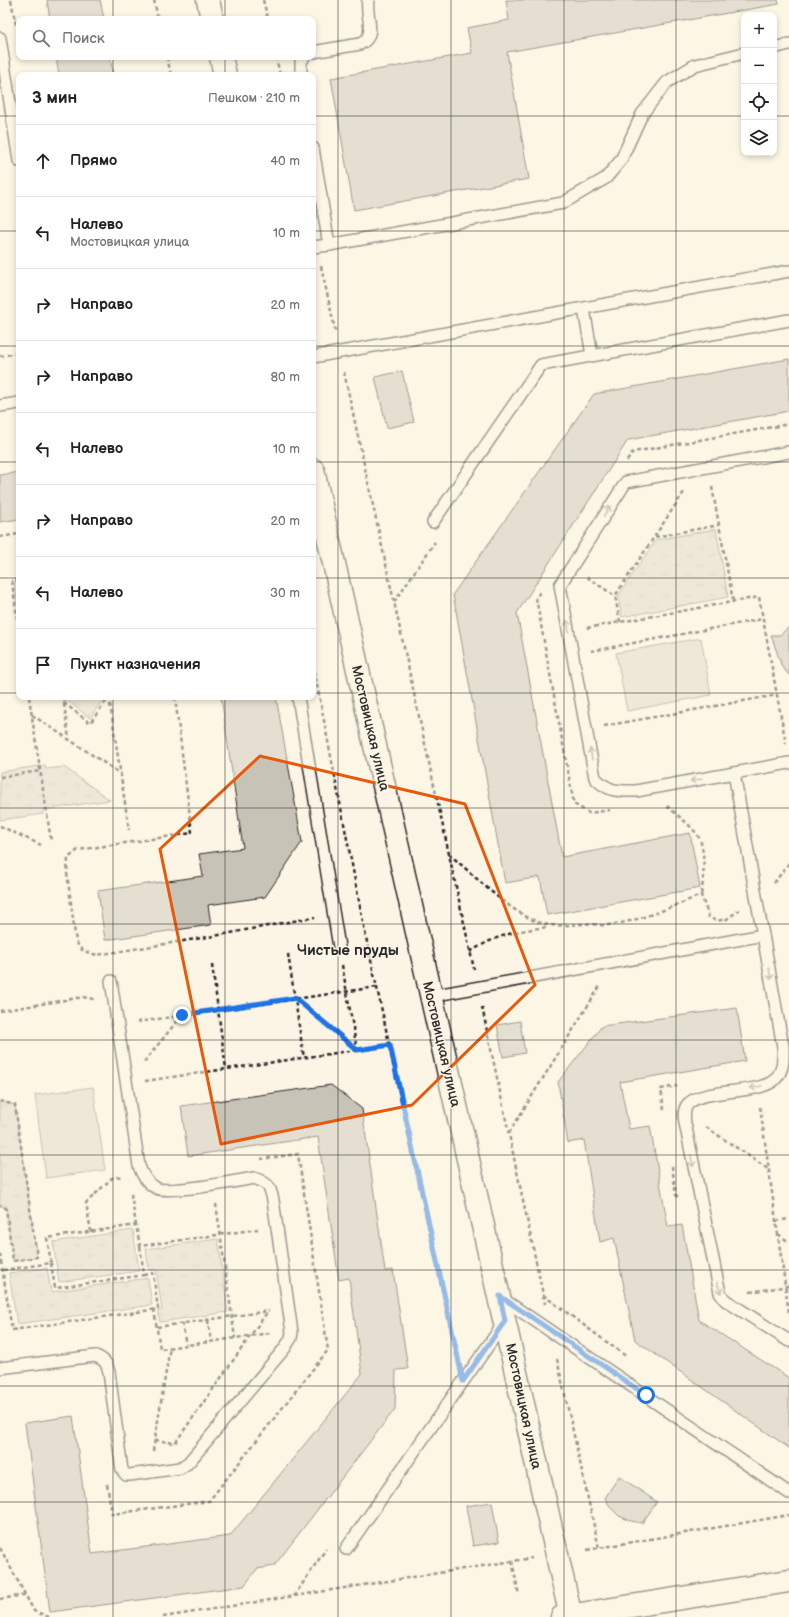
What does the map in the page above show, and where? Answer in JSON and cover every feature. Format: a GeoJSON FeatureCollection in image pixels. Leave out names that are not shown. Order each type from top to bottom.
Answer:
{"type":"FeatureCollection","features":[{"type":"Feature","properties":{"kind":"street"},"geometry":{"type":"LineString","coordinates":[[208,0],[211,16]]}},
{"type":"Feature","properties":{"kind":"street"},"geometry":{"type":"LineString","coordinates":[[222,60],[224,72]]}},
{"type":"Feature","properties":{"kind":"street","name":"Мостовицкая улица"},"geometry":{"type":"LineString","coordinates":[[316,483],[500,1296],[568,1617]]}},
{"type":"Feature","properties":{"kind":"street"},"geometry":{"type":"LineString","coordinates":[[568,1617],[789,1581]]}},
{"type":"Feature","properties":{"kind":"lane"},"geometry":{"type":"LineString","coordinates":[[316,51],[360,44],[366,41],[370,36],[367,10],[368,0]]}},
{"type":"Feature","properties":{"kind":"lane"},"geometry":{"type":"LineString","coordinates":[[0,38],[4,95],[16,148]]}},
{"type":"Feature","properties":{"kind":"lane"},"geometry":{"type":"LineString","coordinates":[[777,47],[789,44]]}},
{"type":"Feature","properties":{"kind":"lane"},"geometry":{"type":"LineString","coordinates":[[316,247],[563,203],[606,178],[621,160],[642,114],[667,82],[695,65],[741,54]]}},
{"type":"Feature","properties":{"kind":"lane"},"geometry":{"type":"LineString","coordinates":[[301,72],[302,60]]}},
{"type":"Feature","properties":{"kind":"lane"},"geometry":{"type":"LineString","coordinates":[[316,166],[329,245]]}},
{"type":"Feature","properties":{"kind":"lane"},"geometry":{"type":"LineString","coordinates":[[316,356],[789,271]]}},
{"type":"Feature","properties":{"kind":"lane"},"geometry":{"type":"LineString","coordinates":[[584,308],[592,356]]}},
{"type":"Feature","properties":{"kind":"lane"},"geometry":{"type":"LineString","coordinates":[[433,522],[541,365],[789,320]]}},
{"type":"Feature","properties":{"kind":"lane"},"geometry":{"type":"LineString","coordinates":[[0,406],[16,403]]}},
{"type":"Feature","properties":{"kind":"lane"},"geometry":{"type":"LineString","coordinates":[[789,452],[626,482],[560,585],[595,778],[602,784],[612,790],[636,791],[789,763]]}},
{"type":"Feature","properties":{"kind":"lane"},"geometry":{"type":"LineString","coordinates":[[298,700],[339,947]]}},
{"type":"Feature","properties":{"kind":"lane"},"geometry":{"type":"LineString","coordinates":[[734,773],[783,1047],[783,1065],[774,1081],[766,1086],[701,1097],[689,1103],[684,1112],[685,1123],[717,1284],[721,1296],[789,1341]]}},
{"type":"Feature","properties":{"kind":"lane"},"geometry":{"type":"LineString","coordinates":[[431,996],[763,935]]}},
{"type":"Feature","properties":{"kind":"lane"},"geometry":{"type":"LineString","coordinates":[[0,1368],[95,1356],[101,1358],[107,1364],[109,1372],[123,1473],[130,1475],[180,1468],[188,1463],[292,1338],[271,1188],[264,1182],[254,1178],[171,1190],[156,1188],[143,1177],[139,1166],[111,981]]}},
{"type":"Feature","properties":{"kind":"lane"},"geometry":{"type":"LineString","coordinates":[[500,1296],[789,1493]]}},
{"type":"Feature","properties":{"kind":"lane"},"geometry":{"type":"LineString","coordinates":[[346,1549],[505,1321]]}},
{"type":"Feature","properties":{"kind":"path"},"geometry":{"type":"LineString","coordinates":[[11,0],[16,28]]}},
{"type":"Feature","properties":{"kind":"path"},"geometry":{"type":"LineString","coordinates":[[154,0],[157,16]]}},
{"type":"Feature","properties":{"kind":"path"},"geometry":{"type":"LineString","coordinates":[[263,0],[267,16]]}},
{"type":"Feature","properties":{"kind":"path"},"geometry":{"type":"LineString","coordinates":[[168,60],[170,72]]}},
{"type":"Feature","properties":{"kind":"path"},"geometry":{"type":"LineString","coordinates":[[277,60],[279,72]]}},
{"type":"Feature","properties":{"kind":"path"},"geometry":{"type":"LineString","coordinates":[[316,251],[394,602],[478,987],[550,1330],[599,1548]]}},
{"type":"Feature","properties":{"kind":"path"},"geometry":{"type":"LineString","coordinates":[[0,356],[16,353]]}},
{"type":"Feature","properties":{"kind":"path"},"geometry":{"type":"LineString","coordinates":[[625,465],[634,452],[789,424]]}},
{"type":"Feature","properties":{"kind":"path"},"geometry":{"type":"LineString","coordinates":[[705,467],[719,525],[733,601]]}},
{"type":"Feature","properties":{"kind":"path"},"geometry":{"type":"LineString","coordinates":[[620,622],[615,596],[654,537],[705,467]]}},
{"type":"Feature","properties":{"kind":"path"},"geometry":{"type":"LineString","coordinates":[[654,537],[719,525]]}},
{"type":"Feature","properties":{"kind":"path"},"geometry":{"type":"LineString","coordinates":[[0,537],[16,534]]}},
{"type":"Feature","properties":{"kind":"path"},"geometry":{"type":"LineString","coordinates":[[394,602],[438,538]]}},
{"type":"Feature","properties":{"kind":"path"},"geometry":{"type":"LineString","coordinates":[[571,568],[615,596]]}},
{"type":"Feature","properties":{"kind":"path"},"geometry":{"type":"LineString","coordinates":[[16,580],[12,581],[16,610]]}},
{"type":"Feature","properties":{"kind":"path"},"geometry":{"type":"LineString","coordinates":[[541,592],[536,598],[574,804],[589,813],[613,809]]}},
{"type":"Feature","properties":{"kind":"path"},"geometry":{"type":"LineString","coordinates":[[568,632],[759,597],[786,746]]}},
{"type":"Feature","properties":{"kind":"path"},"geometry":{"type":"LineString","coordinates":[[573,654],[763,619]]}},
{"type":"Feature","properties":{"kind":"path"},"geometry":{"type":"LineString","coordinates":[[316,680],[360,909],[463,1381]]}},
{"type":"Feature","properties":{"kind":"path"},"geometry":{"type":"LineString","coordinates":[[586,730],[777,695]]}},
{"type":"Feature","properties":{"kind":"path"},"geometry":{"type":"LineString","coordinates":[[30,700],[51,841]]}},
{"type":"Feature","properties":{"kind":"path"},"geometry":{"type":"LineString","coordinates":[[64,700],[69,739]]}},
{"type":"Feature","properties":{"kind":"path"},"geometry":{"type":"LineString","coordinates":[[64,703],[90,723],[107,700]]}},
{"type":"Feature","properties":{"kind":"path"},"geometry":{"type":"LineString","coordinates":[[109,700],[129,830]]}},
{"type":"Feature","properties":{"kind":"path"},"geometry":{"type":"LineString","coordinates":[[175,700],[192,833],[78,850],[68,858],[67,873],[76,942],[83,951],[97,955],[214,936],[360,909]]}},
{"type":"Feature","properties":{"kind":"path"},"geometry":{"type":"LineString","coordinates":[[32,714],[120,774]]}},
{"type":"Feature","properties":{"kind":"path"},"geometry":{"type":"LineString","coordinates":[[0,777],[40,771]]}},
{"type":"Feature","properties":{"kind":"path"},"geometry":{"type":"LineString","coordinates":[[665,805],[699,837],[704,863],[704,882],[701,895],[709,917],[716,921],[727,919],[741,908]]}},
{"type":"Feature","properties":{"kind":"path"},"geometry":{"type":"LineString","coordinates":[[0,826],[41,845]]}},
{"type":"Feature","properties":{"kind":"path"},"geometry":{"type":"LineString","coordinates":[[449,854],[507,904],[533,920],[552,926]]}},
{"type":"Feature","properties":{"kind":"path"},"geometry":{"type":"LineString","coordinates":[[470,952],[479,946],[505,934],[527,929],[552,926],[587,924],[606,926],[627,922],[647,916],[701,895]]}},
{"type":"Feature","properties":{"kind":"path"},"geometry":{"type":"LineString","coordinates":[[339,947],[357,1050]]}},
{"type":"Feature","properties":{"kind":"path"},"geometry":{"type":"LineString","coordinates":[[288,954],[304,1058]]}},
{"type":"Feature","properties":{"kind":"path"},"geometry":{"type":"LineString","coordinates":[[212,965],[226,1069]]}},
{"type":"Feature","properties":{"kind":"path"},"geometry":{"type":"LineString","coordinates":[[509,1133],[601,984]]}},
{"type":"Feature","properties":{"kind":"path"},"geometry":{"type":"LineString","coordinates":[[137,1022],[377,987]]}},
{"type":"Feature","properties":{"kind":"path"},"geometry":{"type":"LineString","coordinates":[[0,1011],[83,997],[94,998],[97,1004]]}},
{"type":"Feature","properties":{"kind":"path"},"geometry":{"type":"LineString","coordinates":[[295,998],[357,1050]]}},
{"type":"Feature","properties":{"kind":"path"},"geometry":{"type":"LineString","coordinates":[[136,1015],[138,1029]]}},
{"type":"Feature","properties":{"kind":"path"},"geometry":{"type":"LineString","coordinates":[[142,1057],[143,1064],[182,1015]]}},
{"type":"Feature","properties":{"kind":"path"},"geometry":{"type":"LineString","coordinates":[[144,1081],[390,1045]]}},
{"type":"Feature","properties":{"kind":"path"},"geometry":{"type":"LineString","coordinates":[[144,1076],[146,1089]]}},
{"type":"Feature","properties":{"kind":"path"},"geometry":{"type":"LineString","coordinates":[[757,1087],[787,1286],[789,1313]]}},
{"type":"Feature","properties":{"kind":"path"},"geometry":{"type":"LineString","coordinates":[[0,1101],[15,1105],[38,1265]]}},
{"type":"Feature","properties":{"kind":"path"},"geometry":{"type":"LineString","coordinates":[[684,1112],[769,1169]]}},
{"type":"Feature","properties":{"kind":"path"},"geometry":{"type":"LineString","coordinates":[[107,1483],[112,1514],[209,1501],[328,1350],[298,1154],[260,1159]]}},
{"type":"Feature","properties":{"kind":"path"},"geometry":{"type":"LineString","coordinates":[[91,1232],[86,1203],[112,1178],[142,1174]]}},
{"type":"Feature","properties":{"kind":"path"},"geometry":{"type":"LineString","coordinates":[[128,1175],[144,1274]]}},
{"type":"Feature","properties":{"kind":"path"},"geometry":{"type":"LineString","coordinates":[[213,1184],[235,1338]]}},
{"type":"Feature","properties":{"kind":"path"},"geometry":{"type":"LineString","coordinates":[[0,1205],[6,1208],[13,1261],[37,1257]]}},
{"type":"Feature","properties":{"kind":"path"},"geometry":{"type":"LineString","coordinates":[[776,1221],[789,1219]]}},
{"type":"Feature","properties":{"kind":"path"},"geometry":{"type":"LineString","coordinates":[[0,1254],[12,1330],[154,1309],[158,1308],[153,1274],[144,1274],[55,1288],[48,1238],[136,1225]]}},
{"type":"Feature","properties":{"kind":"path"},"geometry":{"type":"LineString","coordinates":[[140,1246],[277,1226]]}},
{"type":"Feature","properties":{"kind":"path"},"geometry":{"type":"LineString","coordinates":[[778,1234],[789,1242]]}},
{"type":"Feature","properties":{"kind":"path"},"geometry":{"type":"LineString","coordinates":[[3,1270],[51,1263]]}},
{"type":"Feature","properties":{"kind":"path"},"geometry":{"type":"LineString","coordinates":[[721,1296],[787,1286]]}},
{"type":"Feature","properties":{"kind":"path"},"geometry":{"type":"LineString","coordinates":[[155,1440],[175,1443],[286,1287]]}},
{"type":"Feature","properties":{"kind":"path"},"geometry":{"type":"LineString","coordinates":[[157,1327],[289,1308]]}},
{"type":"Feature","properties":{"kind":"path"},"geometry":{"type":"LineString","coordinates":[[154,1309],[160,1349],[292,1330]]}},
{"type":"Feature","properties":{"kind":"path"},"geometry":{"type":"LineString","coordinates":[[208,1320],[211,1342]]}},
{"type":"Feature","properties":{"kind":"path"},"geometry":{"type":"LineString","coordinates":[[182,1323],[186,1345]]}},
{"type":"Feature","properties":{"kind":"path"},"geometry":{"type":"LineString","coordinates":[[150,1472],[170,1347]]}},
{"type":"Feature","properties":{"kind":"path"},"geometry":{"type":"LineString","coordinates":[[587,1550],[789,1514]]}},
{"type":"Feature","properties":{"kind":"path"},"geometry":{"type":"LineString","coordinates":[[0,1548],[34,1611],[49,1617]]}},
{"type":"Feature","properties":{"kind":"path"},"geometry":{"type":"LineString","coordinates":[[163,1617],[533,1558]]}},
{"type":"Feature","properties":{"kind":"path"},"geometry":{"type":"LineString","coordinates":[[512,1561],[519,1595]]}},
{"type":"Feature","properties":{"kind":"path"},"geometry":{"type":"LineString","coordinates":[[0,1600],[25,1595]]}},
{"type":"Feature","properties":{"kind":"highlighted area"},"geometry":{"type":"Polygon","coordinates":[[[260,756],[465,804],[535,985],[412,1105],[221,1144],[160,849],[260,756]]]}},
{"type":"Feature","properties":{"kind":"green space"},"geometry":{"type":"Polygon","coordinates":[[[716,529],[728,597],[622,617],[618,596],[656,540],[716,529]]]}},
{"type":"Feature","properties":{"kind":"green space"},"geometry":{"type":"Polygon","coordinates":[[[14,583],[16,583],[16,595],[14,583]]]}},
{"type":"Feature","properties":{"kind":"green space"},"geometry":{"type":"Polygon","coordinates":[[[701,638],[711,695],[627,711],[616,653],[701,638]]]}},
{"type":"Feature","properties":{"kind":"green space"},"geometry":{"type":"Polygon","coordinates":[[[71,700],[103,700],[90,718],[69,702],[71,700]]]}},
{"type":"Feature","properties":{"kind":"green space"},"geometry":{"type":"Polygon","coordinates":[[[45,765],[46,769],[64,767],[110,800],[43,810],[43,814],[0,820],[0,772],[45,765]]]}},
{"type":"Feature","properties":{"kind":"green space"},"geometry":{"type":"Polygon","coordinates":[[[93,1087],[105,1170],[46,1178],[35,1095],[93,1087]]]}},
{"type":"Feature","properties":{"kind":"green space"},"geometry":{"type":"Polygon","coordinates":[[[0,1101],[15,1105],[37,1257],[13,1261],[6,1209],[0,1205],[0,1101]]]}},
{"type":"Feature","properties":{"kind":"green space"},"geometry":{"type":"Polygon","coordinates":[[[133,1230],[139,1271],[59,1282],[53,1242],[133,1230]]]}},
{"type":"Feature","properties":{"kind":"green space"},"geometry":{"type":"Polygon","coordinates":[[[218,1239],[228,1312],[160,1322],[158,1311],[162,1310],[156,1269],[149,1270],[146,1249],[218,1239]]]}},
{"type":"Feature","properties":{"kind":"green space"},"geometry":{"type":"Polygon","coordinates":[[[47,1268],[51,1292],[148,1278],[152,1305],[17,1324],[9,1273],[47,1268]]]}},
{"type":"Feature","properties":{"kind":"building"},"geometry":{"type":"Polygon","coordinates":[[[47,0],[100,0],[103,16],[50,16],[47,0]]]}},
{"type":"Feature","properties":{"kind":"building"},"geometry":{"type":"Polygon","coordinates":[[[506,0],[778,0],[779,4],[507,52],[529,179],[354,210],[331,78],[472,53],[467,28],[509,20],[506,0]]]}},
{"type":"Feature","properties":{"kind":"building"},"geometry":{"type":"Polygon","coordinates":[[[56,60],[110,60],[112,72],[58,72],[56,60]]]}},
{"type":"Feature","properties":{"kind":"building"},"geometry":{"type":"Polygon","coordinates":[[[789,359],[789,411],[628,440],[517,613],[562,857],[690,833],[700,888],[547,915],[540,877],[505,883],[453,594],[594,394],[789,359]]]}},
{"type":"Feature","properties":{"kind":"building"},"geometry":{"type":"Polygon","coordinates":[[[402,371],[414,422],[387,428],[375,377],[402,371]]]}},
{"type":"Feature","properties":{"kind":"building"},"geometry":{"type":"Polygon","coordinates":[[[16,472],[16,519],[0,522],[0,475],[16,472]]]}},
{"type":"Feature","properties":{"kind":"building"},"geometry":{"type":"Polygon","coordinates":[[[789,627],[789,675],[782,667],[771,635],[780,635],[789,627]]]}},
{"type":"Feature","properties":{"kind":"building"},"geometry":{"type":"Polygon","coordinates":[[[221,700],[277,700],[302,842],[265,897],[208,905],[211,925],[105,940],[98,891],[203,876],[199,854],[243,848],[221,700]]]}},
{"type":"Feature","properties":{"kind":"building"},"geometry":{"type":"Polygon","coordinates":[[[737,1008],[745,1061],[620,1082],[629,1129],[650,1126],[668,1227],[682,1225],[699,1320],[789,1378],[789,1448],[635,1340],[614,1238],[600,1242],[584,1140],[568,1143],[558,1082],[602,1026],[737,1008]]]}},
{"type":"Feature","properties":{"kind":"building"},"geometry":{"type":"Polygon","coordinates":[[[520,1021],[525,1053],[503,1057],[497,1025],[520,1021]]]}},
{"type":"Feature","properties":{"kind":"building"},"geometry":{"type":"Polygon","coordinates":[[[331,1085],[362,1109],[385,1271],[393,1270],[408,1369],[396,1370],[395,1409],[274,1566],[257,1569],[244,1586],[50,1612],[25,1423],[73,1416],[92,1554],[230,1536],[362,1374],[349,1278],[339,1280],[318,1137],[188,1156],[181,1106],[331,1085]]]}},
{"type":"Feature","properties":{"kind":"building"},"geometry":{"type":"Polygon","coordinates":[[[619,1476],[657,1502],[642,1523],[631,1521],[619,1516],[611,1508],[605,1498],[619,1476]]]}},
{"type":"Feature","properties":{"kind":"building"},"geometry":{"type":"Polygon","coordinates":[[[492,1502],[499,1542],[473,1546],[466,1506],[492,1502]]]}},
{"type":"Feature","properties":{"kind":"district","name":"Чистые пруды"},"geometry":{"type":"Point","coordinates":[348,950]}},
{"type":"Feature","properties":{"kind":"route"},"geometry":{"type":"LineString","coordinates":[[182,1015],[295,998],[357,1050],[390,1045],[463,1381],[505,1321],[500,1296],[646,1395]]}}]}
